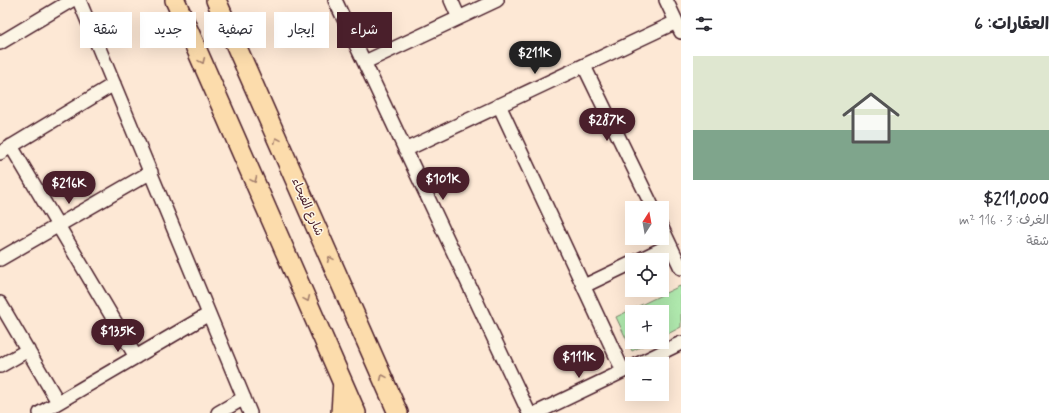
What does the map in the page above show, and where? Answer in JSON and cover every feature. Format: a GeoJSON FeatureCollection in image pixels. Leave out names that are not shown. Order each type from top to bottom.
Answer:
{"type":"FeatureCollection","features":[{"type":"Feature","properties":{"kind":"highway"},"geometry":{"type":"LineString","coordinates":[[175,0],[356,413]]}},
{"type":"Feature","properties":{"kind":"highway","name":"شارع الفيحاء"},"geometry":{"type":"LineString","coordinates":[[216,0],[398,413]]}},
{"type":"Feature","properties":{"kind":"main road"},"geometry":{"type":"LineString","coordinates":[[340,413],[342,380]]}},
{"type":"Feature","properties":{"kind":"street"},"geometry":{"type":"LineString","coordinates":[[0,43],[72,0]]}},
{"type":"Feature","properties":{"kind":"street"},"geometry":{"type":"LineString","coordinates":[[79,0],[250,413]]}},
{"type":"Feature","properties":{"kind":"street"},"geometry":{"type":"LineString","coordinates":[[336,0],[529,413]]}},
{"type":"Feature","properties":{"kind":"street"},"geometry":{"type":"LineString","coordinates":[[451,0],[459,18]]}},
{"type":"Feature","properties":{"kind":"street"},"geometry":{"type":"LineString","coordinates":[[365,62],[497,0]]}},
{"type":"Feature","properties":{"kind":"street"},"geometry":{"type":"LineString","coordinates":[[405,150],[584,66],[679,27],[666,0]]}},
{"type":"Feature","properties":{"kind":"street"},"geometry":{"type":"LineString","coordinates":[[584,66],[649,201]]}},
{"type":"Feature","properties":{"kind":"street"},"geometry":{"type":"LineString","coordinates":[[114,84],[6,149],[58,226],[136,357]]}},
{"type":"Feature","properties":{"kind":"street"},"geometry":{"type":"LineString","coordinates":[[500,105],[584,286],[625,363]]}},
{"type":"Feature","properties":{"kind":"street"},"geometry":{"type":"LineString","coordinates":[[0,259],[151,172]]}},
{"type":"Feature","properties":{"kind":"street"},"geometry":{"type":"LineString","coordinates":[[653,253],[670,245],[681,268]]}},
{"type":"Feature","properties":{"kind":"street"},"geometry":{"type":"LineString","coordinates":[[584,286],[625,266]]}},
{"type":"Feature","properties":{"kind":"street"},"geometry":{"type":"LineString","coordinates":[[0,303],[58,402]]}},
{"type":"Feature","properties":{"kind":"street"},"geometry":{"type":"LineString","coordinates":[[40,413],[209,314]]}},
{"type":"Feature","properties":{"kind":"street"},"geometry":{"type":"LineString","coordinates":[[652,357],[681,343]]}},
{"type":"Feature","properties":{"kind":"street"},"geometry":{"type":"LineString","coordinates":[[0,366],[28,350]]}},
{"type":"Feature","properties":{"kind":"street"},"geometry":{"type":"LineString","coordinates":[[536,413],[625,370]]}},
{"type":"Feature","properties":{"kind":"street"},"geometry":{"type":"LineString","coordinates":[[218,413],[244,398]]}},
{"type":"Feature","properties":{"kind":"green space"},"geometry":{"type":"Polygon","coordinates":[[[680,286],[681,288],[681,327],[669,333],[669,305],[641,305],[657,297],[669,297],[669,291],[680,286]]]}},
{"type":"Feature","properties":{"kind":"green space"},"geometry":{"type":"Polygon","coordinates":[[[625,313],[625,336],[616,317],[625,313]]]}}]}
